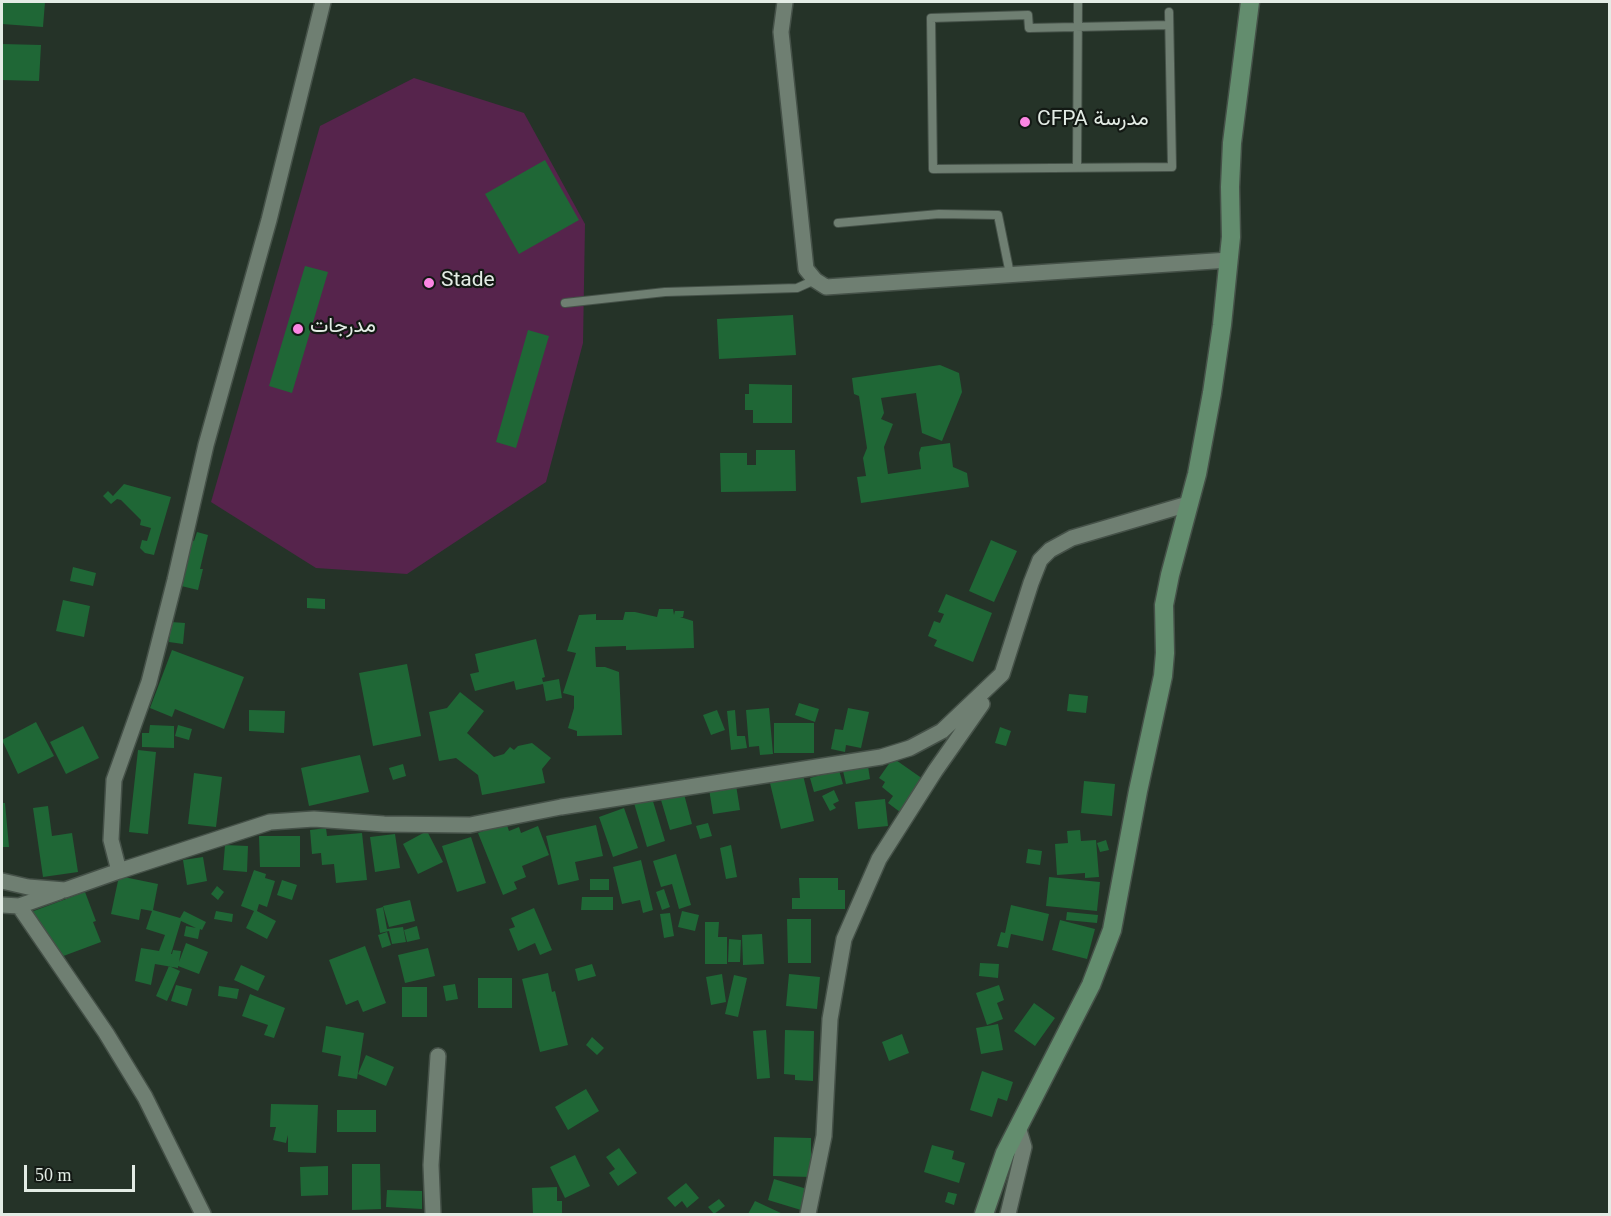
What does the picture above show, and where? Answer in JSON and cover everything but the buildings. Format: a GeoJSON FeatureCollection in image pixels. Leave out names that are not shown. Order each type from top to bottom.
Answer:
{"type":"FeatureCollection","features":[{"type":"Feature","properties":{"kind":"street"},"geometry":{"type":"LineString","coordinates":[[119,871],[111,840],[114,780],[149,682],[206,444],[269,220],[322,2]]}},
{"type":"Feature","properties":{"kind":"street"},"geometry":{"type":"LineString","coordinates":[[785,2],[782,10],[781,32],[806,269],[815,280],[826,287],[1229,260]]}},
{"type":"Feature","properties":{"kind":"street"},"geometry":{"type":"LineString","coordinates":[[984,1215],[1005,1153],[1091,986],[1112,930],[1162,676],[1165,653],[1164,605],[1197,474],[1212,393],[1229,260],[1232,143],[1250,2]]}},
{"type":"Feature","properties":{"kind":"street"},"geometry":{"type":"LineString","coordinates":[[808,1215],[824,1136],[830,1019],[844,939],[879,860],[1002,674],[1040,560],[1050,550],[1072,538],[1188,504]]}},
{"type":"Feature","properties":{"kind":"street"},"geometry":{"type":"LineString","coordinates":[[2,905],[19,906],[270,822],[314,819],[384,824],[470,825],[561,807],[881,757],[910,748],[942,731],[1002,674]]}},
{"type":"Feature","properties":{"kind":"street"},"geometry":{"type":"LineString","coordinates":[[2,881],[28,887],[65,890]]}},
{"type":"Feature","properties":{"kind":"street"},"geometry":{"type":"LineString","coordinates":[[19,906],[106,1033],[145,1097],[203,1215]]}},
{"type":"Feature","properties":{"kind":"street"},"geometry":{"type":"LineString","coordinates":[[433,1215],[431,1165],[438,1056]]}},
{"type":"Feature","properties":{"kind":"street"},"geometry":{"type":"LineString","coordinates":[[1008,1215],[1024,1147],[1018,1127]]}},
{"type":"Feature","properties":{"kind":"lane"},"geometry":{"type":"LineString","coordinates":[[1077,168],[1078,2]]}},
{"type":"Feature","properties":{"kind":"lane"},"geometry":{"type":"LineString","coordinates":[[1169,12],[1172,167],[933,169],[931,18],[1028,15],[1029,28],[1169,25]]}},
{"type":"Feature","properties":{"kind":"lane"},"geometry":{"type":"LineString","coordinates":[[838,223],[939,214],[998,215],[1010,274]]}},
{"type":"Feature","properties":{"kind":"lane"},"geometry":{"type":"LineString","coordinates":[[565,303],[665,292],[797,288],[815,280]]}},
{"type":"Feature","properties":{"kind":"shaded area","name":"Stade"},"geometry":{"type":"Polygon","coordinates":[[[414,78],[524,113],[585,224],[583,343],[546,482],[407,574],[316,568],[211,502],[320,126],[414,78]]]}},
{"type":"Feature","properties":{"kind":"place","name":"CFPA مدرسة"},"geometry":{"type":"Point","coordinates":[1025,122]}},
{"type":"Feature","properties":{"kind":"place","name":"Stade"},"geometry":{"type":"Point","coordinates":[429,283]}},
{"type":"Feature","properties":{"kind":"place","name":"مدرجات"},"geometry":{"type":"Point","coordinates":[298,329]}}]}
